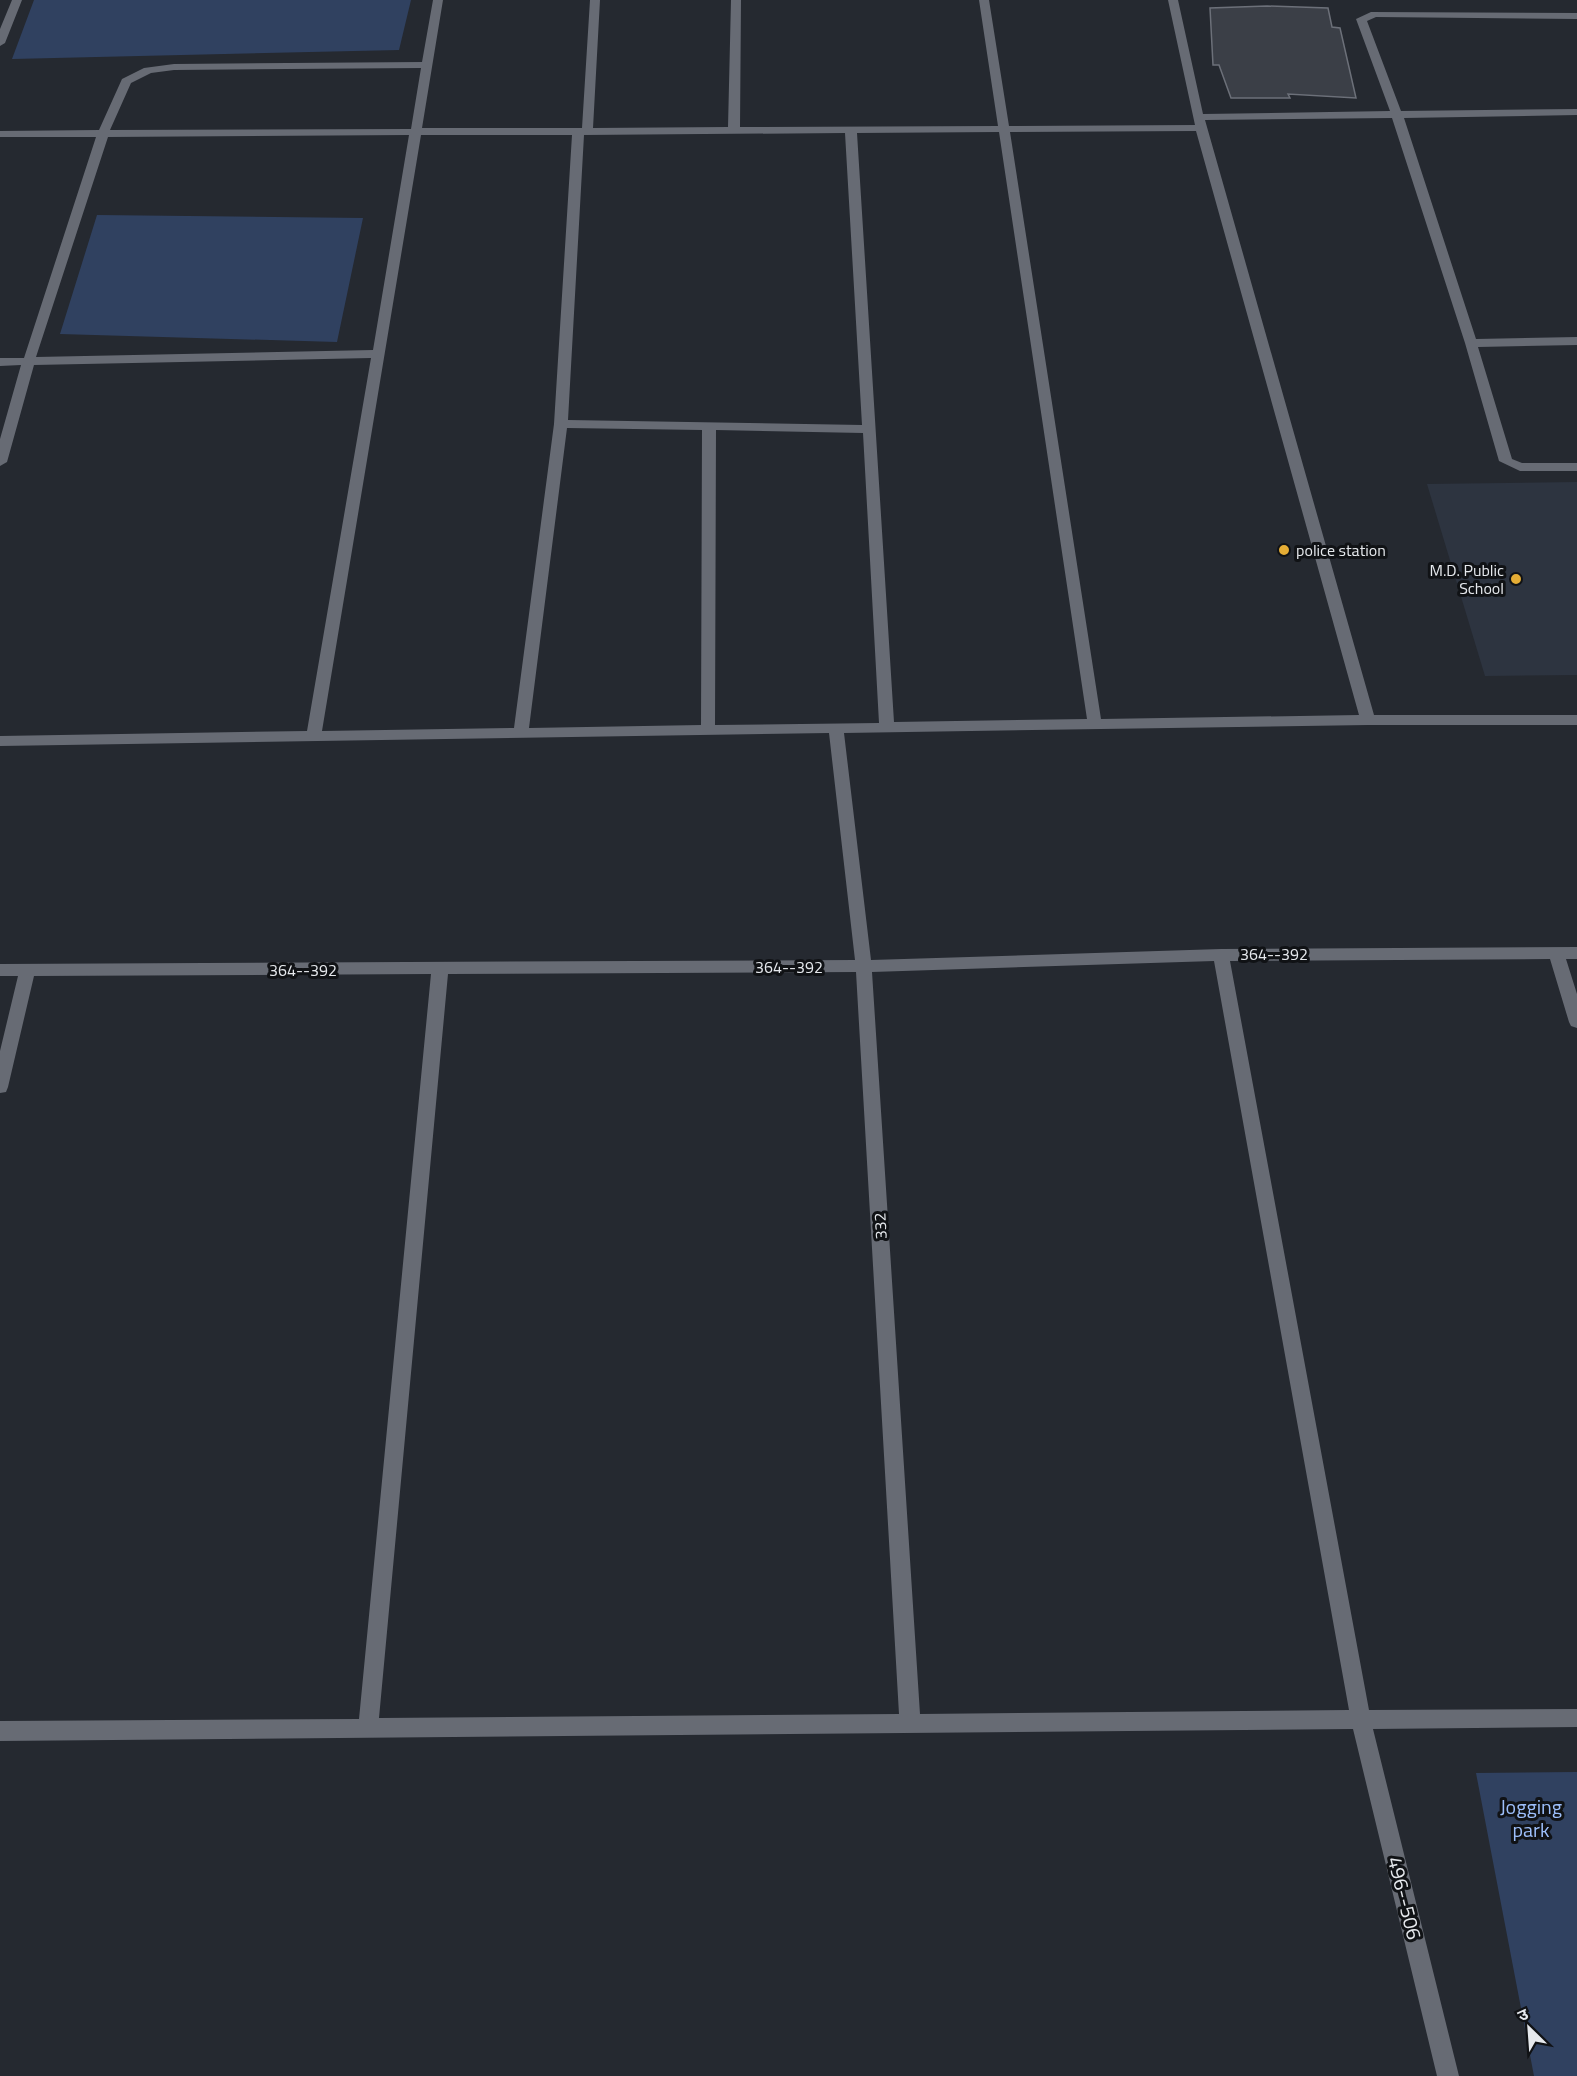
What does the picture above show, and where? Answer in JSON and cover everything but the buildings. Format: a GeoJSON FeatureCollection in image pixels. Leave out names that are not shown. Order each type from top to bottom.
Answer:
{"type":"FeatureCollection","features":[{"type":"Feature","properties":{"kind":"street"},"geometry":{"type":"LineString","coordinates":[[0,43],[17,0]]}},
{"type":"Feature","properties":{"kind":"street"},"geometry":{"type":"LineString","coordinates":[[314,736],[438,0]]}},
{"type":"Feature","properties":{"kind":"street"},"geometry":{"type":"LineString","coordinates":[[521,733],[561,424],[583,132],[596,0]]}},
{"type":"Feature","properties":{"kind":"street"},"geometry":{"type":"LineString","coordinates":[[734,130],[736,0]]}},
{"type":"Feature","properties":{"kind":"street"},"geometry":{"type":"LineString","coordinates":[[984,0],[1095,725]]}},
{"type":"Feature","properties":{"kind":"street"},"geometry":{"type":"LineString","coordinates":[[1173,0],[1201,123],[1368,720]]}},
{"type":"Feature","properties":{"kind":"street"},"geometry":{"type":"LineString","coordinates":[[1577,16],[1366,15],[1361,19],[1397,115],[1471,343],[1506,462],[1520,467],[1577,467]]}},
{"type":"Feature","properties":{"kind":"street"},"geometry":{"type":"LineString","coordinates":[[0,462],[29,361],[103,134],[126,81],[148,70],[174,67],[426,65]]}},
{"type":"Feature","properties":{"kind":"street"},"geometry":{"type":"LineString","coordinates":[[0,134],[1003,128],[1397,115],[1577,112]]}},
{"type":"Feature","properties":{"kind":"street"},"geometry":{"type":"LineString","coordinates":[[851,130],[887,728]]}},
{"type":"Feature","properties":{"kind":"street"},"geometry":{"type":"LineString","coordinates":[[1471,343],[1577,341]]}},
{"type":"Feature","properties":{"kind":"street"},"geometry":{"type":"LineString","coordinates":[[0,362],[378,354]]}},
{"type":"Feature","properties":{"kind":"street"},"geometry":{"type":"LineString","coordinates":[[561,424],[869,429]]}},
{"type":"Feature","properties":{"kind":"street"},"geometry":{"type":"LineString","coordinates":[[708,730],[709,427]]}},
{"type":"Feature","properties":{"kind":"street"},"geometry":{"type":"LineString","coordinates":[[0,741],[1368,720],[1577,720]]}},
{"type":"Feature","properties":{"kind":"street","name":"332"},"geometry":{"type":"LineString","coordinates":[[836,729],[864,966],[910,1724]]}},
{"type":"Feature","properties":{"kind":"street","name":"364--392"},"geometry":{"type":"LineString","coordinates":[[0,970],[864,966],[1221,955],[1577,953]]}},
{"type":"Feature","properties":{"kind":"street"},"geometry":{"type":"LineString","coordinates":[[1557,954],[1577,1022]]}},
{"type":"Feature","properties":{"kind":"street","name":"496--506"},"geometry":{"type":"LineString","coordinates":[[1221,955],[1361,1720],[1448,2076]]}},
{"type":"Feature","properties":{"kind":"street"},"geometry":{"type":"LineString","coordinates":[[368,1728],[440,969]]}},
{"type":"Feature","properties":{"kind":"street"},"geometry":{"type":"LineString","coordinates":[[0,1087],[27,971]]}},
{"type":"Feature","properties":{"kind":"street"},"geometry":{"type":"LineString","coordinates":[[0,1731],[1577,1718]]}},
{"type":"Feature","properties":{"kind":"shaded area","name":"M.D. Public School"},"geometry":{"type":"Polygon","coordinates":[[[1577,482],[1577,675],[1485,676],[1427,484],[1577,482]]]}},
{"type":"Feature","properties":{"kind":"green space"},"geometry":{"type":"Polygon","coordinates":[[[34,0],[411,0],[399,50],[12,59],[34,0]]]}},
{"type":"Feature","properties":{"kind":"green space"},"geometry":{"type":"Polygon","coordinates":[[[97,215],[363,218],[337,342],[60,334],[97,215]]]}},
{"type":"Feature","properties":{"kind":"green space","name":"Jogging park"},"geometry":{"type":"Polygon","coordinates":[[[1577,1772],[1577,2076],[1534,2076],[1476,1773],[1577,1772]]]}},
{"type":"Feature","properties":{"kind":"place","name":"police station"},"geometry":{"type":"Point","coordinates":[1284,550]}},
{"type":"Feature","properties":{"kind":"place","name":"M.D. Public School"},"geometry":{"type":"Point","coordinates":[1516,579]}}]}
